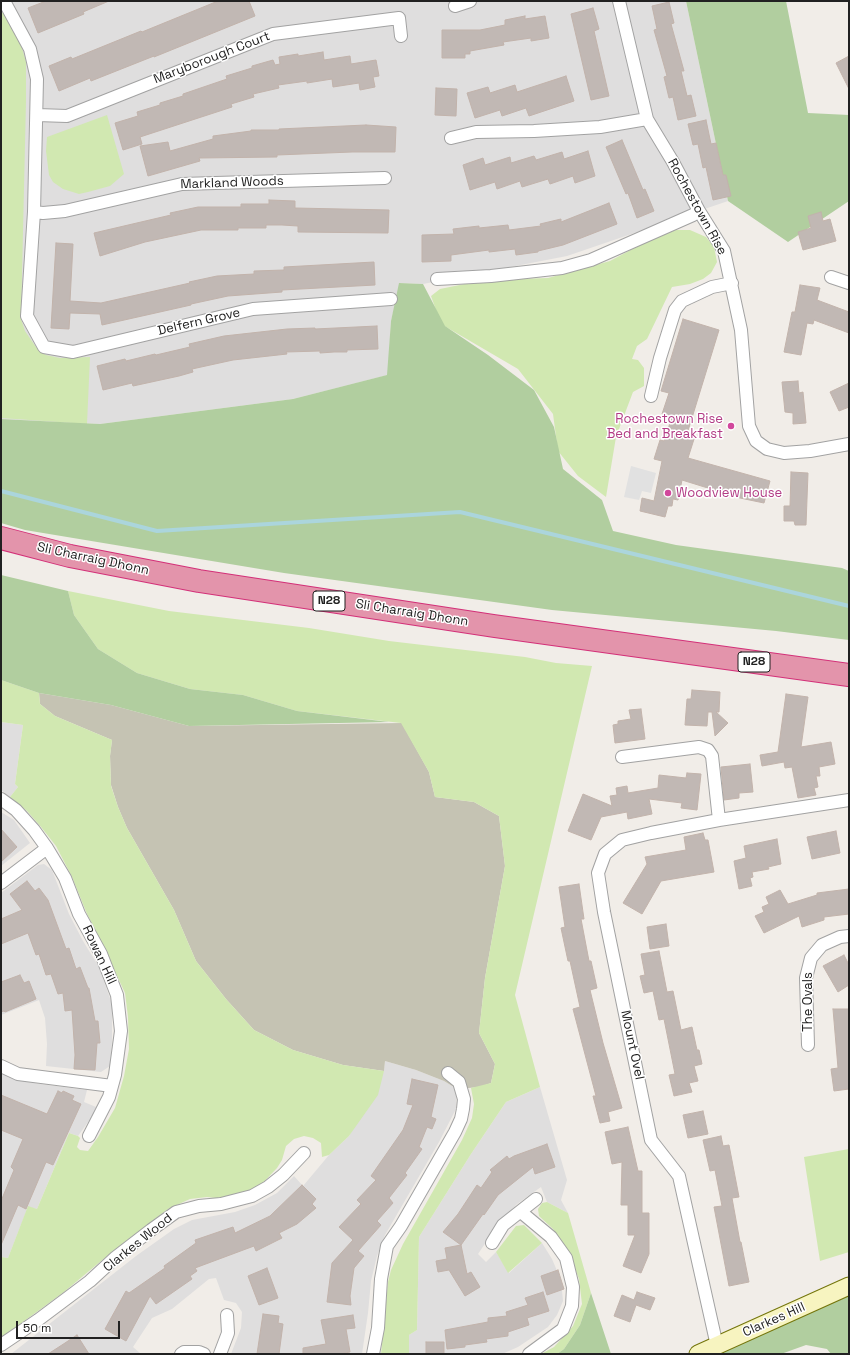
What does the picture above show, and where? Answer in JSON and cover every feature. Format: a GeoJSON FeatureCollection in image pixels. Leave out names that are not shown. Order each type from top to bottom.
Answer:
{"type":"FeatureCollection","features":[{"type":"Feature","properties":{"kind":"highway","name":"Sli Charraig Dhonn"},"geometry":{"type":"LineString","coordinates":[[1,538],[70,556],[199,581],[494,626],[849,675]]}},
{"type":"Feature","properties":{"kind":"highway","name":"Sli Charraig Dhonn"},"geometry":{"type":"LineString","coordinates":[[659,648],[769,651],[849,662]]}},
{"type":"Feature","properties":{"kind":"street"},"geometry":{"type":"LineString","coordinates":[[4,1],[30,49],[37,79],[34,212]]}},
{"type":"Feature","properties":{"kind":"street"},"geometry":{"type":"LineString","coordinates":[[455,6],[470,1]]}},
{"type":"Feature","properties":{"kind":"street","name":"Rochestown Rise"},"geometry":{"type":"LineString","coordinates":[[619,1],[647,119],[724,251],[742,330],[749,426],[756,441],[766,449],[784,453],[810,451],[849,444]]}},
{"type":"Feature","properties":{"kind":"street","name":"Maryborough Court"},"geometry":{"type":"LineString","coordinates":[[37,115],[67,116],[273,34],[399,18],[401,36]]}},
{"type":"Feature","properties":{"kind":"street"},"geometry":{"type":"LineString","coordinates":[[451,138],[476,132],[534,131],[600,127],[647,119]]}},
{"type":"Feature","properties":{"kind":"street","name":"Markland Woods"},"geometry":{"type":"LineString","coordinates":[[34,212],[43,213],[65,211],[182,184],[385,178]]}},
{"type":"Feature","properties":{"kind":"street"},"geometry":{"type":"LineString","coordinates":[[437,279],[491,276],[562,268],[591,260],[699,210]]}},
{"type":"Feature","properties":{"kind":"street","name":"Delfern Grove"},"geometry":{"type":"LineString","coordinates":[[34,212],[27,316],[44,347],[72,352],[253,309],[391,299]]}},
{"type":"Feature","properties":{"kind":"street"},"geometry":{"type":"LineString","coordinates":[[831,277],[849,284]]}},
{"type":"Feature","properties":{"kind":"street"},"geometry":{"type":"LineString","coordinates":[[652,396],[660,358],[674,310],[682,301],[712,287],[732,283]]}},
{"type":"Feature","properties":{"kind":"street"},"geometry":{"type":"LineString","coordinates":[[622,758],[699,747],[708,750],[712,756],[719,820]]}},
{"type":"Feature","properties":{"kind":"street","name":"Rowan Hill"},"geometry":{"type":"LineString","coordinates":[[1,799],[16,810],[34,830],[65,878],[79,914],[101,954],[117,995],[121,1031],[115,1075],[109,1097],[89,1136]]}},
{"type":"Feature","properties":{"kind":"street","name":"Mount Ovel"},"geometry":{"type":"LineString","coordinates":[[717,1346],[679,1176],[651,1140],[604,912],[598,873],[605,854],[622,840],[719,820],[849,800]]}},
{"type":"Feature","properties":{"kind":"street"},"geometry":{"type":"LineString","coordinates":[[1,883],[47,848]]}},
{"type":"Feature","properties":{"kind":"street","name":"The Ovals"},"geometry":{"type":"LineString","coordinates":[[808,1045],[806,978],[810,958],[822,945],[840,937],[849,936]]}},
{"type":"Feature","properties":{"kind":"street"},"geometry":{"type":"LineString","coordinates":[[1,1066],[18,1074],[112,1086]]}},
{"type":"Feature","properties":{"kind":"street"},"geometry":{"type":"LineString","coordinates":[[373,1354],[378,1328],[381,1279],[387,1246],[401,1226],[461,1119],[464,1099],[459,1082],[448,1073]]}},
{"type":"Feature","properties":{"kind":"street","name":"Clarkes Wood"},"geometry":{"type":"LineString","coordinates":[[1,1345],[38,1320],[90,1281],[116,1257],[176,1212],[199,1206],[221,1204],[252,1196],[268,1187],[283,1175],[304,1153]]}},
{"type":"Feature","properties":{"kind":"street"},"geometry":{"type":"LineString","coordinates":[[492,1243],[503,1225],[536,1199]]}},
{"type":"Feature","properties":{"kind":"street"},"geometry":{"type":"LineString","coordinates":[[521,1212],[551,1237],[566,1258],[574,1287],[572,1306],[563,1329],[529,1354]]}},
{"type":"Feature","properties":{"kind":"street","name":"Clarkes Hill"},"geometry":{"type":"LineString","coordinates":[[698,1354],[849,1286]]}},
{"type":"Feature","properties":{"kind":"street"},"geometry":{"type":"LineString","coordinates":[[220,1354],[228,1333],[227,1315]]}},
{"type":"Feature","properties":{"kind":"street"},"geometry":{"type":"LineString","coordinates":[[181,1354],[184,1352],[199,1352],[204,1354]]}},
{"type":"Feature","properties":{"kind":"shaded area"},"geometry":{"type":"Polygon","coordinates":[[[1,1],[686,1],[728,201],[567,256],[423,284],[400,283],[391,321],[388,375],[293,399],[100,424],[1,419],[1,1]]]}},
{"type":"Feature","properties":{"kind":"shaded area"},"geometry":{"type":"Polygon","coordinates":[[[631,466],[656,473],[651,493],[642,491],[639,500],[624,497],[631,466]]]}},
{"type":"Feature","properties":{"kind":"shaded area"},"geometry":{"type":"Polygon","coordinates":[[[39,693],[111,705],[189,726],[402,723],[429,772],[435,797],[474,802],[499,816],[505,866],[485,978],[479,1033],[495,1064],[491,1083],[480,1087],[457,1089],[444,1081],[416,1070],[385,1061],[384,1071],[343,1065],[293,1050],[254,1030],[226,999],[196,961],[174,910],[127,828],[111,785],[110,756],[112,740],[55,716],[40,704],[39,693]]]}},
{"type":"Feature","properties":{"kind":"shaded area"},"geometry":{"type":"Polygon","coordinates":[[[1,722],[23,725],[15,784],[18,787],[10,797],[1,790],[1,722]]]}},
{"type":"Feature","properties":{"kind":"shaded area"},"geometry":{"type":"Polygon","coordinates":[[[1,812],[14,820],[30,843],[1,866],[1,812]]]}},
{"type":"Feature","properties":{"kind":"shaded area"},"geometry":{"type":"Polygon","coordinates":[[[44,864],[52,870],[69,914],[99,967],[112,1004],[112,1042],[110,1066],[101,1072],[46,1066],[47,1044],[45,1018],[39,1000],[1,1015],[1,893],[38,865],[44,864]]]}},
{"type":"Feature","properties":{"kind":"shaded area"},"geometry":{"type":"Polygon","coordinates":[[[385,1061],[416,1070],[444,1081],[457,1089],[456,1109],[439,1142],[385,1235],[377,1256],[371,1281],[362,1354],[231,1354],[241,1328],[242,1312],[236,1303],[224,1300],[216,1278],[209,1279],[172,1309],[152,1318],[133,1347],[141,1354],[11,1354],[136,1256],[174,1229],[192,1220],[235,1212],[255,1205],[277,1193],[294,1176],[303,1186],[329,1155],[349,1136],[384,1071],[385,1061]]]}},
{"type":"Feature","properties":{"kind":"shaded area"},"geometry":{"type":"Polygon","coordinates":[[[1,1071],[29,1082],[87,1090],[84,1102],[96,1107],[91,1118],[78,1136],[69,1133],[37,1209],[28,1207],[8,1258],[1,1257],[1,1071]]]}},
{"type":"Feature","properties":{"kind":"shaded area"},"geometry":{"type":"Polygon","coordinates":[[[540,1087],[567,1180],[561,1200],[568,1213],[547,1202],[541,1187],[517,1204],[494,1230],[478,1254],[486,1262],[496,1252],[509,1273],[542,1243],[552,1259],[561,1280],[563,1301],[557,1315],[548,1327],[518,1347],[502,1354],[409,1354],[409,1335],[417,1330],[419,1237],[471,1154],[506,1102],[540,1087]]]}},
{"type":"Feature","properties":{"kind":"green space"},"geometry":{"type":"Polygon","coordinates":[[[686,1],[786,1],[808,113],[849,115],[849,201],[788,242],[728,201],[686,1]]]}},
{"type":"Feature","properties":{"kind":"green space"},"geometry":{"type":"Polygon","coordinates":[[[1,11],[10,22],[20,41],[26,62],[21,319],[25,331],[36,347],[46,355],[60,358],[90,357],[87,424],[1,418],[1,11]]]}},
{"type":"Feature","properties":{"kind":"green space"},"geometry":{"type":"Polygon","coordinates":[[[107,115],[124,174],[110,186],[88,192],[79,194],[63,189],[53,182],[49,175],[46,151],[47,137],[107,115]]]}},
{"type":"Feature","properties":{"kind":"green space"},"geometry":{"type":"Polygon","coordinates":[[[676,230],[690,230],[706,237],[714,247],[717,262],[711,273],[703,279],[690,284],[672,287],[647,339],[637,346],[632,359],[638,360],[644,368],[644,386],[633,392],[616,437],[606,497],[578,476],[558,451],[553,414],[518,369],[441,324],[431,296],[440,289],[484,280],[548,278],[610,261],[653,238],[676,230]]]}},
{"type":"Feature","properties":{"kind":"green space"},"geometry":{"type":"Polygon","coordinates":[[[399,283],[423,284],[445,326],[488,355],[534,390],[554,427],[563,469],[602,500],[613,531],[676,545],[842,568],[849,571],[849,640],[776,631],[552,610],[284,573],[25,530],[1,523],[1,419],[100,424],[293,399],[387,375],[391,321],[399,283]]]}},
{"type":"Feature","properties":{"kind":"green space"},"geometry":{"type":"Polygon","coordinates":[[[1,575],[68,591],[74,615],[98,649],[137,673],[190,689],[243,695],[297,711],[389,722],[189,726],[111,705],[39,693],[1,680],[1,575]]]}},
{"type":"Feature","properties":{"kind":"green space"},"geometry":{"type":"Polygon","coordinates":[[[68,591],[169,611],[309,628],[389,641],[525,657],[556,663],[592,666],[515,995],[540,1087],[506,1102],[471,1154],[419,1237],[417,1330],[409,1335],[409,1354],[381,1354],[388,1282],[391,1270],[403,1244],[462,1140],[472,1118],[474,1104],[471,1088],[491,1083],[495,1064],[479,1033],[485,978],[505,866],[499,816],[474,802],[435,797],[429,772],[401,723],[297,711],[243,695],[190,689],[137,673],[98,649],[74,615],[68,591]]]}},
{"type":"Feature","properties":{"kind":"green space"},"geometry":{"type":"Polygon","coordinates":[[[1,680],[39,693],[40,704],[55,716],[112,740],[110,756],[111,786],[127,828],[174,910],[196,961],[226,999],[254,1030],[293,1050],[343,1065],[384,1071],[378,1095],[349,1136],[329,1155],[322,1157],[321,1143],[313,1138],[304,1136],[294,1139],[286,1146],[282,1160],[277,1168],[259,1187],[243,1196],[224,1199],[207,1197],[190,1199],[168,1209],[113,1251],[64,1292],[1,1338],[1,1257],[8,1258],[28,1206],[37,1209],[69,1133],[80,1138],[77,1147],[80,1150],[88,1151],[98,1137],[115,1108],[124,1076],[129,1049],[128,1017],[125,993],[87,914],[72,877],[56,846],[27,811],[10,797],[18,787],[15,784],[23,725],[1,722],[1,680]]]}},
{"type":"Feature","properties":{"kind":"green space"},"geometry":{"type":"Polygon","coordinates":[[[849,1149],[849,1252],[820,1261],[804,1157],[849,1149]]]}},
{"type":"Feature","properties":{"kind":"green space"},"geometry":{"type":"Polygon","coordinates":[[[547,1202],[568,1213],[591,1293],[580,1325],[564,1349],[557,1354],[541,1354],[554,1347],[573,1326],[582,1304],[579,1279],[569,1253],[553,1229],[539,1216],[538,1209],[542,1203],[547,1202]]]}},
{"type":"Feature","properties":{"kind":"green space"},"geometry":{"type":"Polygon","coordinates":[[[524,1225],[542,1243],[508,1273],[496,1252],[516,1226],[524,1225]]]}},
{"type":"Feature","properties":{"kind":"green space"},"geometry":{"type":"Polygon","coordinates":[[[591,1293],[611,1354],[557,1354],[564,1349],[580,1325],[591,1293]]]}},
{"type":"Feature","properties":{"kind":"green space"},"geometry":{"type":"Polygon","coordinates":[[[849,1293],[849,1354],[831,1354],[827,1349],[806,1345],[781,1354],[714,1354],[849,1293]]]}},
{"type":"Feature","properties":{"kind":"building"},"geometry":{"type":"Polygon","coordinates":[[[46,1],[109,1],[83,12],[84,14],[38,33],[28,8],[46,1]]]}},
{"type":"Feature","properties":{"kind":"building"},"geometry":{"type":"Polygon","coordinates":[[[218,1],[249,1],[255,16],[154,57],[91,81],[90,78],[59,91],[49,66],[71,57],[72,59],[218,1]]]}},
{"type":"Feature","properties":{"kind":"building"},"geometry":{"type":"Polygon","coordinates":[[[669,2],[674,23],[671,24],[684,71],[681,71],[687,96],[691,95],[696,116],[678,120],[673,97],[669,98],[664,77],[667,76],[654,30],[657,29],[652,6],[669,2]]]}},
{"type":"Feature","properties":{"kind":"building"},"geometry":{"type":"Polygon","coordinates":[[[593,8],[599,29],[594,31],[609,96],[591,100],[571,14],[593,8]]]}},
{"type":"Feature","properties":{"kind":"building"},"geometry":{"type":"Polygon","coordinates":[[[525,16],[525,19],[545,16],[549,38],[531,41],[531,38],[503,42],[504,45],[470,51],[470,54],[465,54],[465,58],[442,58],[442,30],[480,30],[505,25],[505,20],[525,16]]]}},
{"type":"Feature","properties":{"kind":"building"},"geometry":{"type":"Polygon","coordinates":[[[323,52],[324,60],[350,56],[351,64],[376,60],[379,76],[373,77],[375,87],[360,90],[359,83],[333,87],[332,79],[307,83],[307,81],[278,85],[279,88],[253,94],[254,97],[231,104],[232,107],[140,137],[142,144],[123,150],[115,123],[138,116],[137,112],[160,105],[160,103],[183,96],[183,94],[227,79],[226,76],[252,68],[252,66],[273,60],[275,65],[280,64],[279,57],[323,52]]]}},
{"type":"Feature","properties":{"kind":"building"},"geometry":{"type":"Polygon","coordinates":[[[849,56],[849,89],[836,63],[849,56]]]}},
{"type":"Feature","properties":{"kind":"building"},"geometry":{"type":"Polygon","coordinates":[[[566,76],[574,101],[529,116],[526,108],[502,116],[500,110],[475,118],[467,93],[488,87],[490,93],[515,85],[517,92],[566,76]]]}},
{"type":"Feature","properties":{"kind":"building"},"geometry":{"type":"Polygon","coordinates":[[[436,88],[457,89],[456,116],[435,115],[436,88]]]}},
{"type":"Feature","properties":{"kind":"building"},"geometry":{"type":"Polygon","coordinates":[[[706,120],[711,144],[716,143],[723,175],[726,175],[731,196],[713,200],[706,167],[703,168],[698,144],[693,145],[688,124],[706,120]]]}},
{"type":"Feature","properties":{"kind":"building"},"geometry":{"type":"Polygon","coordinates":[[[366,125],[396,127],[395,152],[277,155],[277,157],[199,158],[200,161],[148,176],[140,146],[168,142],[170,151],[213,139],[213,136],[251,130],[279,130],[366,125]]]}},
{"type":"Feature","properties":{"kind":"building"},"geometry":{"type":"Polygon","coordinates":[[[622,140],[643,190],[645,189],[654,211],[637,218],[628,193],[626,194],[606,147],[622,140]]]}},
{"type":"Feature","properties":{"kind":"building"},"geometry":{"type":"Polygon","coordinates":[[[588,151],[595,176],[575,183],[573,176],[550,184],[548,179],[522,187],[520,181],[497,189],[495,182],[470,190],[463,165],[483,158],[485,165],[510,157],[511,163],[534,156],[536,160],[562,152],[564,159],[588,151]]]}},
{"type":"Feature","properties":{"kind":"building"},"geometry":{"type":"Polygon","coordinates":[[[269,200],[295,201],[295,208],[389,210],[388,233],[298,232],[298,226],[282,225],[266,225],[266,228],[238,228],[238,230],[201,230],[145,242],[100,256],[94,233],[171,215],[170,213],[198,207],[241,207],[241,204],[269,204],[269,200]]]}},
{"type":"Feature","properties":{"kind":"building"},"geometry":{"type":"Polygon","coordinates":[[[609,203],[617,224],[563,245],[538,252],[516,255],[515,249],[489,252],[489,250],[451,255],[451,261],[422,262],[422,235],[454,234],[453,229],[479,226],[479,228],[508,225],[509,230],[541,226],[540,224],[561,219],[561,222],[609,203]]]}},
{"type":"Feature","properties":{"kind":"building"},"geometry":{"type":"Polygon","coordinates":[[[821,212],[823,221],[830,219],[836,241],[803,250],[798,232],[811,228],[808,216],[821,212]]]}},
{"type":"Feature","properties":{"kind":"building"},"geometry":{"type":"Polygon","coordinates":[[[56,243],[73,244],[70,301],[101,303],[217,276],[254,274],[254,271],[284,270],[284,267],[374,262],[375,285],[282,290],[282,292],[228,296],[102,325],[100,314],[70,313],[69,329],[51,328],[56,243]]]}},
{"type":"Feature","properties":{"kind":"building"},"geometry":{"type":"Polygon","coordinates":[[[800,285],[820,288],[817,300],[849,312],[849,333],[814,320],[813,324],[807,323],[801,355],[784,352],[792,312],[795,312],[800,285]]]}},
{"type":"Feature","properties":{"kind":"building"},"geometry":{"type":"Polygon","coordinates":[[[683,319],[719,330],[687,434],[695,436],[688,458],[770,481],[764,503],[740,498],[682,480],[678,500],[673,499],[672,506],[668,506],[665,517],[640,511],[642,498],[654,501],[662,461],[654,459],[660,440],[664,441],[672,417],[662,414],[669,393],[661,391],[683,319]]]}},
{"type":"Feature","properties":{"kind":"building"},"geometry":{"type":"Polygon","coordinates":[[[377,326],[378,349],[320,353],[320,351],[286,352],[287,354],[233,360],[192,369],[193,372],[179,376],[133,386],[132,383],[103,390],[97,366],[125,359],[126,361],[190,347],[189,344],[224,336],[287,329],[377,326]]]}},
{"type":"Feature","properties":{"kind":"building"},"geometry":{"type":"Polygon","coordinates":[[[798,381],[799,393],[803,392],[806,423],[793,424],[793,413],[785,412],[782,382],[798,381]]]}},
{"type":"Feature","properties":{"kind":"building"},"geometry":{"type":"Polygon","coordinates":[[[849,383],[849,407],[839,411],[830,392],[849,383]]]}},
{"type":"Feature","properties":{"kind":"building"},"geometry":{"type":"Polygon","coordinates":[[[791,472],[808,473],[806,525],[795,525],[794,521],[784,521],[784,506],[790,506],[791,472]]]}},
{"type":"Feature","properties":{"kind":"building"},"geometry":{"type":"Polygon","coordinates":[[[692,690],[720,692],[719,712],[716,712],[728,723],[715,736],[712,712],[708,712],[707,726],[685,725],[687,699],[691,699],[692,690]]]}},
{"type":"Feature","properties":{"kind":"building"},"geometry":{"type":"Polygon","coordinates":[[[786,694],[808,697],[801,747],[831,742],[835,764],[819,767],[820,776],[816,776],[818,787],[814,788],[816,795],[798,798],[792,767],[785,768],[784,762],[762,766],[760,755],[778,752],[786,694]]]}},
{"type":"Feature","properties":{"kind":"building"},"geometry":{"type":"Polygon","coordinates":[[[641,709],[645,739],[615,743],[613,725],[618,724],[618,721],[631,719],[629,710],[641,709]]]}},
{"type":"Feature","properties":{"kind":"building"},"geometry":{"type":"Polygon","coordinates":[[[750,764],[753,792],[739,793],[739,798],[724,800],[721,767],[750,764]]]}},
{"type":"Feature","properties":{"kind":"building"},"geometry":{"type":"Polygon","coordinates":[[[687,773],[701,774],[697,810],[681,808],[682,803],[649,799],[652,814],[628,819],[627,812],[601,817],[591,840],[568,831],[583,794],[612,806],[610,796],[617,795],[616,788],[627,786],[628,793],[658,788],[659,775],[686,778],[687,773]]]}},
{"type":"Feature","properties":{"kind":"building"},"geometry":{"type":"Polygon","coordinates":[[[1,829],[17,847],[1,862],[1,829]]]}},
{"type":"Feature","properties":{"kind":"building"},"geometry":{"type":"Polygon","coordinates":[[[836,831],[840,853],[812,859],[807,837],[836,831]]]}},
{"type":"Feature","properties":{"kind":"building"},"geometry":{"type":"Polygon","coordinates":[[[703,833],[705,840],[708,840],[714,872],[661,881],[642,914],[623,903],[647,864],[645,857],[686,850],[684,837],[703,833]]]}},
{"type":"Feature","properties":{"kind":"building"},"geometry":{"type":"Polygon","coordinates":[[[777,839],[781,864],[768,867],[769,869],[752,872],[753,877],[750,878],[752,886],[739,889],[734,861],[746,858],[744,846],[777,839]]]}},
{"type":"Feature","properties":{"kind":"building"},"geometry":{"type":"Polygon","coordinates":[[[27,881],[35,891],[39,888],[48,900],[66,949],[69,948],[76,969],[80,967],[89,988],[95,1021],[98,1021],[100,1043],[97,1043],[95,1070],[74,1069],[75,1055],[72,1010],[65,1011],[63,993],[58,994],[51,974],[46,975],[39,954],[36,955],[28,933],[1,944],[1,919],[22,910],[10,894],[27,881]]]}},
{"type":"Feature","properties":{"kind":"building"},"geometry":{"type":"Polygon","coordinates":[[[579,884],[584,919],[581,919],[589,961],[591,961],[597,988],[590,990],[603,1043],[622,1108],[608,1112],[610,1121],[600,1123],[593,1096],[596,1096],[573,1009],[580,1007],[561,928],[565,927],[559,887],[579,884]]]}},
{"type":"Feature","properties":{"kind":"building"},"geometry":{"type":"Polygon","coordinates":[[[849,889],[849,914],[824,917],[824,920],[802,927],[799,916],[764,933],[755,916],[764,912],[762,907],[769,904],[766,897],[780,890],[788,904],[817,895],[817,893],[849,889]]]}},
{"type":"Feature","properties":{"kind":"building"},"geometry":{"type":"Polygon","coordinates":[[[666,924],[669,946],[650,949],[647,927],[666,924]]]}},
{"type":"Feature","properties":{"kind":"building"},"geometry":{"type":"Polygon","coordinates":[[[659,951],[667,992],[673,991],[681,1030],[692,1027],[702,1064],[694,1066],[698,1081],[689,1083],[692,1092],[674,1096],[669,1075],[675,1074],[664,1019],[659,1020],[653,991],[644,993],[640,976],[645,975],[641,954],[659,951]]]}},
{"type":"Feature","properties":{"kind":"building"},"geometry":{"type":"Polygon","coordinates":[[[844,955],[849,965],[849,985],[838,992],[823,966],[844,955]]]}},
{"type":"Feature","properties":{"kind":"building"},"geometry":{"type":"Polygon","coordinates":[[[20,975],[24,983],[29,981],[36,999],[5,1012],[1,1012],[1,982],[20,975]]]}},
{"type":"Feature","properties":{"kind":"building"},"geometry":{"type":"Polygon","coordinates":[[[833,1009],[849,1009],[849,1089],[834,1091],[831,1069],[838,1068],[833,1009]]]}},
{"type":"Feature","properties":{"kind":"building"},"geometry":{"type":"Polygon","coordinates":[[[412,1079],[438,1085],[431,1117],[436,1119],[432,1129],[427,1127],[419,1147],[422,1149],[405,1173],[407,1175],[389,1198],[393,1203],[377,1221],[381,1225],[358,1251],[364,1256],[354,1268],[350,1296],[351,1305],[327,1302],[332,1263],[353,1240],[339,1227],[361,1204],[357,1200],[376,1180],[371,1176],[403,1130],[413,1105],[407,1104],[412,1079]]]}},
{"type":"Feature","properties":{"kind":"building"},"geometry":{"type":"Polygon","coordinates":[[[58,1091],[62,1093],[63,1091],[74,1096],[72,1100],[81,1104],[53,1165],[46,1162],[26,1209],[18,1205],[1,1245],[1,1201],[14,1170],[11,1167],[23,1139],[1,1130],[1,1095],[47,1114],[58,1091]]]}},
{"type":"Feature","properties":{"kind":"building"},"geometry":{"type":"Polygon","coordinates":[[[703,1111],[708,1134],[688,1138],[683,1115],[703,1111]]]}},
{"type":"Feature","properties":{"kind":"building"},"geometry":{"type":"Polygon","coordinates":[[[628,1127],[638,1171],[642,1171],[642,1213],[649,1213],[649,1254],[641,1273],[623,1266],[635,1235],[628,1235],[628,1205],[621,1205],[622,1162],[612,1164],[605,1132],[628,1127]]]}},
{"type":"Feature","properties":{"kind":"building"},"geometry":{"type":"Polygon","coordinates":[[[721,1136],[723,1146],[729,1145],[739,1197],[732,1198],[749,1282],[729,1286],[714,1207],[722,1206],[715,1170],[710,1171],[703,1140],[721,1136]]]}},
{"type":"Feature","properties":{"kind":"building"},"geometry":{"type":"Polygon","coordinates":[[[547,1144],[555,1167],[535,1174],[533,1167],[498,1195],[461,1245],[443,1232],[458,1214],[477,1185],[481,1188],[492,1172],[490,1170],[507,1156],[509,1159],[547,1144]]]}},
{"type":"Feature","properties":{"kind":"building"},"geometry":{"type":"Polygon","coordinates":[[[302,1185],[316,1199],[312,1204],[316,1208],[297,1224],[279,1233],[282,1238],[256,1251],[254,1246],[195,1268],[197,1271],[190,1276],[192,1279],[156,1304],[150,1296],[126,1341],[105,1329],[126,1291],[129,1293],[165,1268],[164,1266],[196,1243],[195,1240],[233,1227],[235,1233],[270,1216],[302,1185]]]}},
{"type":"Feature","properties":{"kind":"building"},"geometry":{"type":"Polygon","coordinates":[[[461,1245],[467,1274],[471,1272],[480,1287],[465,1296],[449,1270],[438,1272],[436,1261],[447,1259],[445,1248],[461,1245]]]}},
{"type":"Feature","properties":{"kind":"building"},"geometry":{"type":"Polygon","coordinates":[[[267,1268],[278,1298],[259,1305],[248,1276],[267,1268]]]}},
{"type":"Feature","properties":{"kind":"building"},"geometry":{"type":"Polygon","coordinates":[[[558,1270],[564,1289],[547,1295],[541,1276],[558,1270]]]}},
{"type":"Feature","properties":{"kind":"building"},"geometry":{"type":"Polygon","coordinates":[[[543,1292],[549,1311],[527,1318],[529,1325],[508,1332],[508,1336],[486,1339],[487,1342],[465,1345],[465,1347],[447,1349],[445,1330],[488,1322],[488,1318],[507,1316],[506,1312],[528,1305],[525,1298],[543,1292]]]}},
{"type":"Feature","properties":{"kind":"building"},"geometry":{"type":"Polygon","coordinates":[[[637,1292],[655,1298],[650,1310],[636,1305],[630,1322],[614,1316],[622,1295],[634,1300],[637,1292]]]}},
{"type":"Feature","properties":{"kind":"building"},"geometry":{"type":"Polygon","coordinates":[[[263,1314],[279,1316],[278,1323],[283,1324],[279,1354],[257,1354],[263,1314]]]}},
{"type":"Feature","properties":{"kind":"building"},"geometry":{"type":"Polygon","coordinates":[[[353,1315],[355,1328],[346,1329],[350,1352],[340,1354],[303,1354],[303,1348],[326,1344],[321,1320],[353,1315]]]}},
{"type":"Feature","properties":{"kind":"building"},"geometry":{"type":"Polygon","coordinates":[[[77,1335],[89,1354],[48,1354],[65,1343],[77,1335]]]}},
{"type":"Feature","properties":{"kind":"building"},"geometry":{"type":"Polygon","coordinates":[[[426,1342],[444,1342],[444,1354],[426,1354],[426,1342]]]}},
{"type":"Feature","properties":{"kind":"waterway"},"geometry":{"type":"LineString","coordinates":[[1,491],[157,531],[460,512],[849,606]]}},
{"type":"Feature","properties":{"kind":"place","name":"Rochestown Rise Bed and Breakfast"},"geometry":{"type":"Point","coordinates":[731,426]}},
{"type":"Feature","properties":{"kind":"place","name":"Woodview House"},"geometry":{"type":"Point","coordinates":[668,493]}}]}
